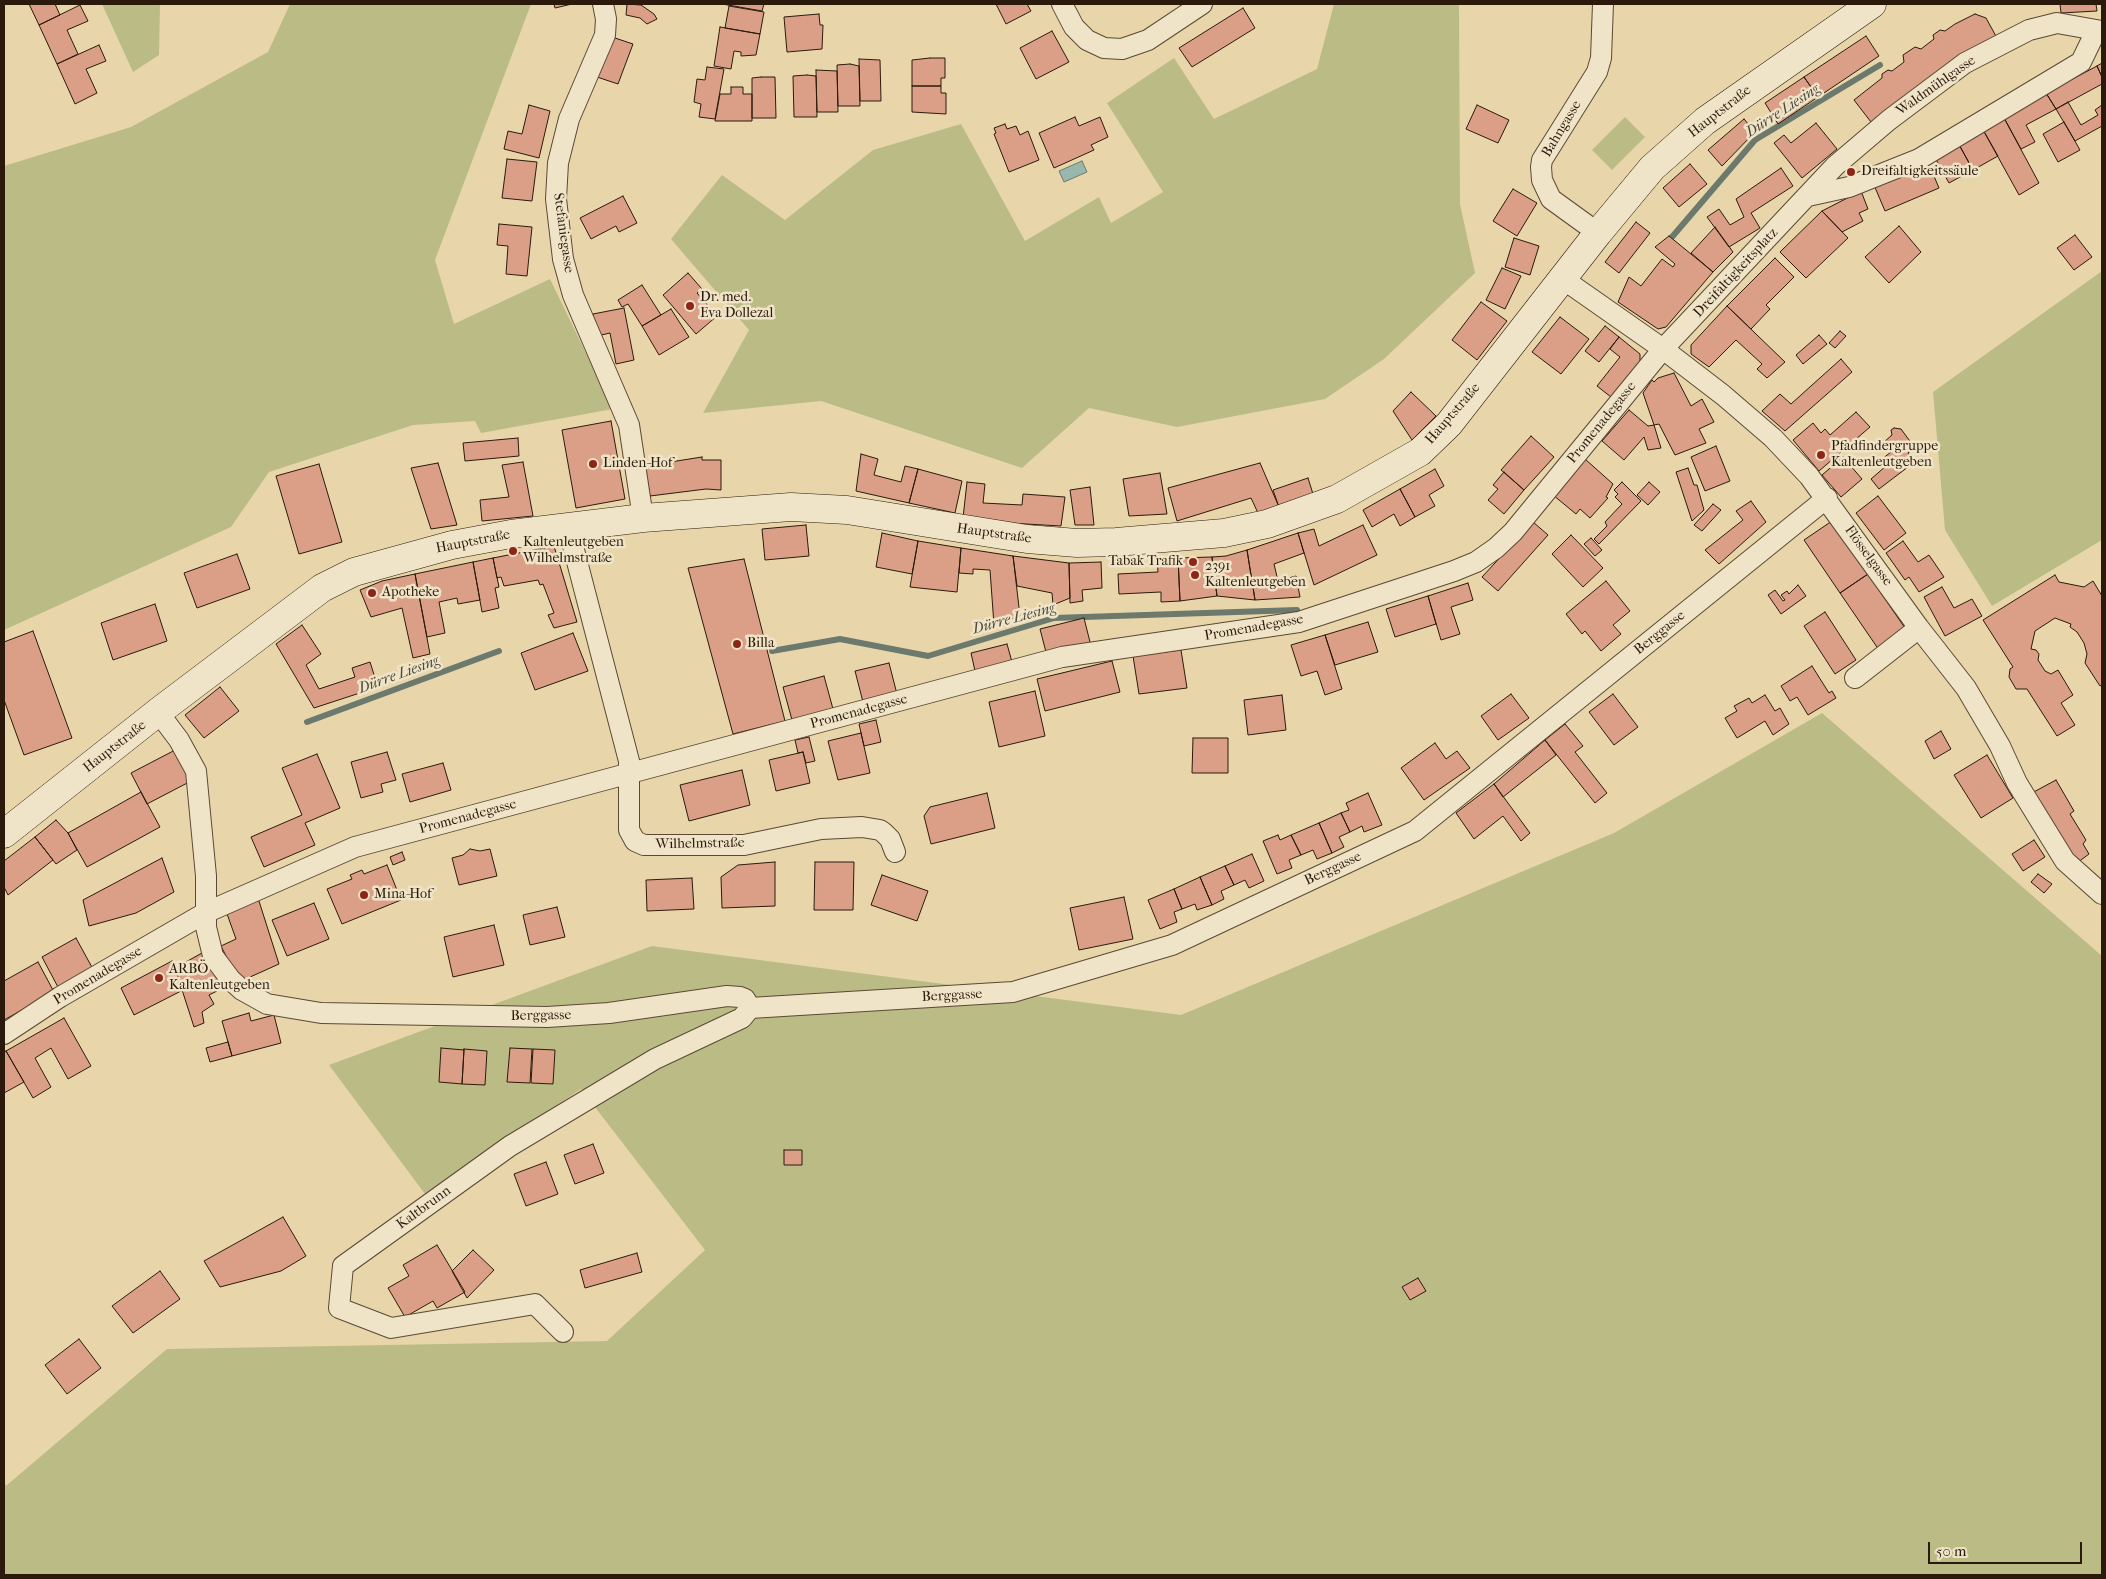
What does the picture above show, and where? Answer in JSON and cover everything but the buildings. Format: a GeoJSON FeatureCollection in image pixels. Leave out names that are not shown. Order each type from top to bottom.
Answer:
{"type":"FeatureCollection","features":[{"type":"Feature","properties":{"kind":"main road","name":"Hauptstraße"},"geometry":{"type":"LineString","coordinates":[[4,834],[158,712],[322,588],[354,572],[452,545],[568,527],[643,518],[757,508],[819,507],[986,534],[1077,543],[1190,538],[1267,524],[1337,499],[1420,452],[1449,424],[1598,233],[1652,168],[1705,120],[1872,4]]}},
{"type":"Feature","properties":{"kind":"street","name":"Stefaniegasse"},"geometry":{"type":"LineString","coordinates":[[603,4],[606,19],[605,35],[569,119],[558,163],[556,199],[563,259],[573,295],[629,426],[643,518]]}},
{"type":"Feature","properties":{"kind":"street"},"geometry":{"type":"LineString","coordinates":[[1062,4],[1074,27],[1087,40],[1104,48],[1122,49],[1148,40],[1202,4]]}},
{"type":"Feature","properties":{"kind":"street","name":"Bahngasse"},"geometry":{"type":"LineString","coordinates":[[1598,233],[1551,199],[1542,180],[1541,167],[1542,160],[1597,72],[1601,58],[1603,4]]}},
{"type":"Feature","properties":{"kind":"street","name":"Waldmühlgasse"},"geometry":{"type":"LineString","coordinates":[[1808,196],[1849,187],[1919,159],[2081,62],[2099,31],[2057,23],[2029,30],[1965,63],[1889,120]]}},
{"type":"Feature","properties":{"kind":"street","name":"Dreifaltigkeitsplatz"},"geometry":{"type":"LineString","coordinates":[[1663,349],[1835,166],[1889,120]]}},
{"type":"Feature","properties":{"kind":"street","name":"Flösselgasse"},"geometry":{"type":"LineString","coordinates":[[1563,279],[1663,349],[1750,417],[1773,438],[1826,498],[1919,628],[1966,688],[2000,746],[2017,783],[2065,861],[2102,894]]}},
{"type":"Feature","properties":{"kind":"street","name":"Promenadegasse"},"geometry":{"type":"LineString","coordinates":[[4,1034],[60,997],[205,913],[355,847],[1062,658],[1299,622],[1454,572],[1476,562],[1513,532],[1663,349]]}},
{"type":"Feature","properties":{"kind":"street","name":"Berggasse"},"geometry":{"type":"LineString","coordinates":[[158,712],[179,740],[196,770],[206,876],[205,913],[208,942],[213,956],[231,980],[254,997],[281,1008],[321,1013],[547,1016],[609,1013],[735,996],[745,999],[750,1008],[1013,992],[1172,945],[1415,831],[1826,498]]}},
{"type":"Feature","properties":{"kind":"street","name":"Wilhelmstraße"},"geometry":{"type":"LineString","coordinates":[[568,527],[629,761],[629,830],[635,841],[644,845],[744,844],[821,830],[862,827],[884,832],[890,839],[895,852]]}},
{"type":"Feature","properties":{"kind":"street"},"geometry":{"type":"LineString","coordinates":[[1855,678],[1919,628]]}},
{"type":"Feature","properties":{"kind":"street","name":"Kaltbrunn"},"geometry":{"type":"LineString","coordinates":[[563,1332],[536,1304],[391,1328],[339,1308],[343,1266],[510,1146],[654,1059],[742,1018],[750,1008]]}},
{"type":"Feature","properties":{"kind":"green space"},"geometry":{"type":"Polygon","coordinates":[[[102,4],[160,4],[159,55],[133,72],[102,4]]]}},
{"type":"Feature","properties":{"kind":"green space"},"geometry":{"type":"Polygon","coordinates":[[[290,4],[531,4],[435,260],[454,324],[550,279],[613,409],[481,433],[475,421],[413,425],[269,472],[231,527],[4,630],[4,166],[131,127],[268,52],[290,4]]]}},
{"type":"Feature","properties":{"kind":"green space"},"geometry":{"type":"Polygon","coordinates":[[[1334,4],[1459,4],[1460,204],[1475,273],[1384,359],[1325,399],[1177,427],[1089,408],[1022,468],[821,401],[703,413],[749,330],[671,239],[722,175],[785,220],[873,150],[961,124],[1025,241],[1099,197],[1111,223],[1163,192],[1107,103],[1174,58],[1214,119],[1317,69],[1334,4]]]}},
{"type":"Feature","properties":{"kind":"green space"},"geometry":{"type":"Polygon","coordinates":[[[1625,117],[1645,137],[1612,170],[1592,150],[1625,117]]]}},
{"type":"Feature","properties":{"kind":"green space"},"geometry":{"type":"Polygon","coordinates":[[[2102,271],[2102,540],[1992,606],[1945,530],[1933,392],[2102,271]]]}},
{"type":"Feature","properties":{"kind":"green space"},"geometry":{"type":"Polygon","coordinates":[[[1822,713],[2102,956],[2102,1575],[4,1575],[4,1485],[7,1485],[167,1349],[607,1341],[705,1250],[581,1089],[425,1194],[329,1065],[652,946],[1181,1015],[1614,833],[1822,713]]]}},
{"type":"Feature","properties":{"kind":"water"},"geometry":{"type":"Polygon","coordinates":[[[1082,161],[1087,172],[1064,182],[1059,171],[1082,161]]]}},
{"type":"Feature","properties":{"kind":"waterway","name":"Dürre Liesing"},"geometry":{"type":"LineString","coordinates":[[1672,237],[1755,140],[1880,65]]}},
{"type":"Feature","properties":{"kind":"waterway","name":"Dürre Liesing"},"geometry":{"type":"LineString","coordinates":[[772,651],[840,639],[928,656],[1054,618],[1297,610]]}},
{"type":"Feature","properties":{"kind":"waterway","name":"Dürre Liesing"},"geometry":{"type":"LineString","coordinates":[[307,722],[499,651]]}},
{"type":"Feature","properties":{"kind":"place","name":"Dreifaltigkeitssäule"},"geometry":{"type":"Point","coordinates":[1851,172]}},
{"type":"Feature","properties":{"kind":"place","name":"Dr. med. Eva Dollezal"},"geometry":{"type":"Point","coordinates":[690,306]}},
{"type":"Feature","properties":{"kind":"place","name":"Pfadfindergruppe Kaltenleutgeben"},"geometry":{"type":"Point","coordinates":[1821,455]}},
{"type":"Feature","properties":{"kind":"place","name":"Linden-Hof"},"geometry":{"type":"Point","coordinates":[593,464]}},
{"type":"Feature","properties":{"kind":"place","name":"Kaltenleutgeben Wilhelmstraße"},"geometry":{"type":"Point","coordinates":[513,551]}},
{"type":"Feature","properties":{"kind":"place","name":"Tabak Trafik"},"geometry":{"type":"Point","coordinates":[1193,562]}},
{"type":"Feature","properties":{"kind":"place","name":"2391 Kaltenleutgeben"},"geometry":{"type":"Point","coordinates":[1195,575]}},
{"type":"Feature","properties":{"kind":"place","name":"Apotheke"},"geometry":{"type":"Point","coordinates":[372,593]}},
{"type":"Feature","properties":{"kind":"place","name":"Billa"},"geometry":{"type":"Point","coordinates":[737,644]}},
{"type":"Feature","properties":{"kind":"place","name":"Mina-Hof"},"geometry":{"type":"Point","coordinates":[364,895]}},
{"type":"Feature","properties":{"kind":"place","name":"ARBÖ Kaltenleutgeben"},"geometry":{"type":"Point","coordinates":[159,978]}}]}
